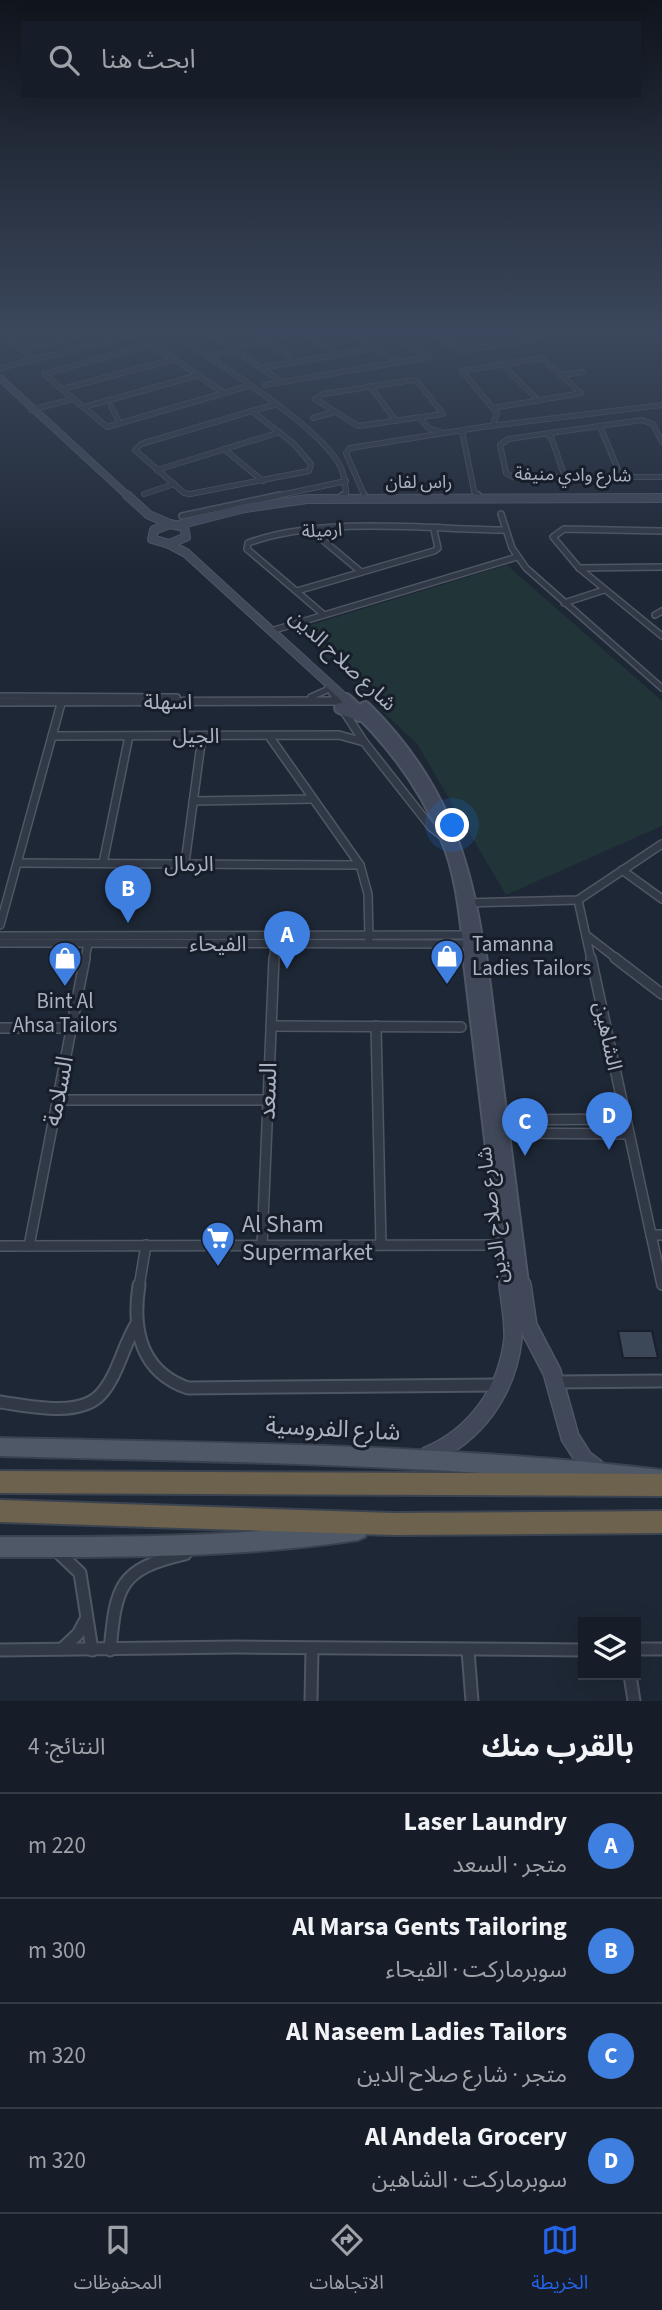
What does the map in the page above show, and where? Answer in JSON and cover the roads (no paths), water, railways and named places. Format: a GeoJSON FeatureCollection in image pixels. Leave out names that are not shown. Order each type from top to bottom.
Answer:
{"type":"FeatureCollection","features":[{"type":"Feature","properties":{"kind":"highway","name":"شارع الفروسية"},"geometry":{"type":"LineString","coordinates":[[0,1482],[662,1482]]}},
{"type":"Feature","properties":{"kind":"highway"},"geometry":{"type":"LineString","coordinates":[[0,1511],[393,1524],[662,1522]]}},
{"type":"Feature","properties":{"kind":"main road","name":"شارع الفروسية"},"geometry":{"type":"LineString","coordinates":[[0,1447],[254,1452],[402,1459],[602,1472],[662,1482]]}},
{"type":"Feature","properties":{"kind":"main road"},"geometry":{"type":"LineString","coordinates":[[0,1547],[244,1544],[309,1539],[393,1524]]}},
{"type":"Feature","properties":{"kind":"street","name":"شارع صلاح الدين"},"geometry":{"type":"LineString","coordinates":[[35,414],[38,420],[148,519],[154,530],[152,539],[186,553],[275,630],[327,685],[368,715]]}},
{"type":"Feature","properties":{"kind":"street","name":"شارع صلاح الدين"},"geometry":{"type":"LineString","coordinates":[[38,414],[149,515],[179,529],[190,550],[368,715],[421,774],[451,838],[468,903],[497,1126],[511,1245],[513,1337],[502,1385],[484,1412],[450,1445],[424,1457],[402,1459]]}},
{"type":"Feature","properties":{"kind":"street"},"geometry":{"type":"LineString","coordinates":[[92,414],[107,427],[145,414]]}},
{"type":"Feature","properties":{"kind":"street"},"geometry":{"type":"LineString","coordinates":[[116,414],[120,421]]}},
{"type":"Feature","properties":{"kind":"street"},"geometry":{"type":"LineString","coordinates":[[241,414],[137,446],[135,450],[174,484],[190,494],[306,472],[311,467],[303,453],[257,414]]}},
{"type":"Feature","properties":{"kind":"street"},"geometry":{"type":"LineString","coordinates":[[286,414],[324,444],[338,461],[346,481],[346,492],[341,498]]}},
{"type":"Feature","properties":{"kind":"street"},"geometry":{"type":"LineString","coordinates":[[313,418],[326,414]]}},
{"type":"Feature","properties":{"kind":"street"},"geometry":{"type":"LineString","coordinates":[[338,414],[355,426],[434,414]]}},
{"type":"Feature","properties":{"kind":"street"},"geometry":{"type":"LineString","coordinates":[[391,414],[396,421]]}},
{"type":"Feature","properties":{"kind":"street"},"geometry":{"type":"LineString","coordinates":[[493,425],[497,414]]}},
{"type":"Feature","properties":{"kind":"street"},"geometry":{"type":"LineString","coordinates":[[364,497],[345,452],[350,448],[493,425],[583,414]]}},
{"type":"Feature","properties":{"kind":"street"},"geometry":{"type":"LineString","coordinates":[[561,417],[574,430]]}},
{"type":"Feature","properties":{"kind":"street"},"geometry":{"type":"LineString","coordinates":[[420,418],[429,429],[445,433]]}},
{"type":"Feature","properties":{"kind":"street","name":"شارع وادي منيفة"},"geometry":{"type":"LineString","coordinates":[[662,442],[653,424],[646,421],[500,442],[506,473],[518,477],[662,477]]}},
{"type":"Feature","properties":{"kind":"street"},"geometry":{"type":"LineString","coordinates":[[600,426],[621,477]]}},
{"type":"Feature","properties":{"kind":"street"},"geometry":{"type":"LineString","coordinates":[[462,431],[475,496]]}},
{"type":"Feature","properties":{"kind":"street"},"geometry":{"type":"LineString","coordinates":[[157,470],[280,432]]}},
{"type":"Feature","properties":{"kind":"street"},"geometry":{"type":"LineString","coordinates":[[547,434],[551,437],[565,477]]}},
{"type":"Feature","properties":{"kind":"street"},"geometry":{"type":"LineString","coordinates":[[224,449],[263,481]]}},
{"type":"Feature","properties":{"kind":"street"},"geometry":{"type":"LineString","coordinates":[[182,516],[346,481]]}},
{"type":"Feature","properties":{"kind":"street"},"geometry":{"type":"LineString","coordinates":[[144,494],[174,484]]}},
{"type":"Feature","properties":{"kind":"street","name":"راس لفان"},"geometry":{"type":"LineString","coordinates":[[179,529],[274,503],[341,498],[475,496],[662,499]]}},
{"type":"Feature","properties":{"kind":"street","name":"راس لفان"},"geometry":{"type":"LineString","coordinates":[[179,529],[246,510],[308,501],[662,499]]}},
{"type":"Feature","properties":{"kind":"street"},"geometry":{"type":"LineString","coordinates":[[501,514],[517,557],[564,603],[662,688]]}},
{"type":"Feature","properties":{"kind":"street"},"geometry":{"type":"LineString","coordinates":[[154,530],[179,529]]}},
{"type":"Feature","properties":{"kind":"street"},"geometry":{"type":"LineString","coordinates":[[169,544],[179,529]]}},
{"type":"Feature","properties":{"kind":"street"},"geometry":{"type":"LineString","coordinates":[[662,531],[564,529],[556,532],[555,540],[579,568],[662,636]]}},
{"type":"Feature","properties":{"kind":"street"},"geometry":{"type":"LineString","coordinates":[[297,591],[435,551],[438,545],[434,530]]}},
{"type":"Feature","properties":{"kind":"street","name":"ارميلة"},"geometry":{"type":"LineString","coordinates":[[323,614],[246,546],[262,537],[312,531],[505,530]]}},
{"type":"Feature","properties":{"kind":"street"},"geometry":{"type":"LineString","coordinates":[[312,531],[361,572]]}},
{"type":"Feature","properties":{"kind":"street"},"geometry":{"type":"LineString","coordinates":[[275,630],[517,557]]}},
{"type":"Feature","properties":{"kind":"street"},"geometry":{"type":"LineString","coordinates":[[579,568],[662,567]]}},
{"type":"Feature","properties":{"kind":"street"},"geometry":{"type":"LineString","coordinates":[[564,603],[604,590]]}},
{"type":"Feature","properties":{"kind":"street"},"geometry":{"type":"LineString","coordinates":[[654,615],[662,611]]}},
{"type":"Feature","properties":{"kind":"street","name":"شارع صلاح الدين"},"geometry":{"type":"LineString","coordinates":[[327,685],[364,742],[431,827],[451,838]]}},
{"type":"Feature","properties":{"kind":"street","name":"اسهلة"},"geometry":{"type":"LineString","coordinates":[[0,699],[312,697],[327,685]]}},
{"type":"Feature","properties":{"kind":"street"},"geometry":{"type":"LineString","coordinates":[[0,925],[62,699]]}},
{"type":"Feature","properties":{"kind":"street","name":"اسهلة"},"geometry":{"type":"LineString","coordinates":[[62,699],[338,704]]}},
{"type":"Feature","properties":{"kind":"street"},"geometry":{"type":"LineString","coordinates":[[338,704],[368,715]]}},
{"type":"Feature","properties":{"kind":"street"},"geometry":{"type":"LineString","coordinates":[[339,735],[352,725]]}},
{"type":"Feature","properties":{"kind":"street","name":"الجيل"},"geometry":{"type":"LineString","coordinates":[[52,736],[339,735],[364,742]]}},
{"type":"Feature","properties":{"kind":"street"},"geometry":{"type":"LineString","coordinates":[[103,863],[129,736]]}},
{"type":"Feature","properties":{"kind":"street"},"geometry":{"type":"LineString","coordinates":[[185,863],[202,736]]}},
{"type":"Feature","properties":{"kind":"street"},"geometry":{"type":"LineString","coordinates":[[269,736],[360,865],[368,894],[369,941]]}},
{"type":"Feature","properties":{"kind":"street"},"geometry":{"type":"LineString","coordinates":[[193,801],[313,799]]}},
{"type":"Feature","properties":{"kind":"street"},"geometry":{"type":"LineString","coordinates":[[468,903],[578,900],[662,844]]}},
{"type":"Feature","properties":{"kind":"street","name":"الرمال"},"geometry":{"type":"LineString","coordinates":[[18,863],[360,865]]}},
{"type":"Feature","properties":{"kind":"street"},"geometry":{"type":"LineString","coordinates":[[622,870],[662,899]]}},
{"type":"Feature","properties":{"kind":"street","name":"الشاهين"},"geometry":{"type":"LineString","coordinates":[[578,900],[629,1134],[657,1235],[662,1285]]}},
{"type":"Feature","properties":{"kind":"street"},"geometry":{"type":"LineString","coordinates":[[586,935],[662,994]]}},
{"type":"Feature","properties":{"kind":"street","name":"الفيحاء"},"geometry":{"type":"LineString","coordinates":[[0,936],[89,940]]}},
{"type":"Feature","properties":{"kind":"street","name":"الفيحاء"},"geometry":{"type":"LineString","coordinates":[[0,943],[89,940],[472,940]]}},
{"type":"Feature","properties":{"kind":"street","name":"السلامة"},"geometry":{"type":"LineString","coordinates":[[29,1245],[89,940]]}},
{"type":"Feature","properties":{"kind":"street","name":"السعد"},"geometry":{"type":"LineString","coordinates":[[262,1245],[275,940]]}},
{"type":"Feature","properties":{"kind":"street"},"geometry":{"type":"LineString","coordinates":[[271,1026],[461,1027]]}},
{"type":"Feature","properties":{"kind":"street"},"geometry":{"type":"LineString","coordinates":[[376,1027],[381,1245]]}},
{"type":"Feature","properties":{"kind":"street"},"geometry":{"type":"LineString","coordinates":[[0,1028],[72,1028]]}},
{"type":"Feature","properties":{"kind":"street"},"geometry":{"type":"LineString","coordinates":[[58,1100],[268,1100]]}},
{"type":"Feature","properties":{"kind":"street"},"geometry":{"type":"LineString","coordinates":[[497,1126],[626,1119]]}},
{"type":"Feature","properties":{"kind":"street"},"geometry":{"type":"LineString","coordinates":[[497,1126],[629,1134]]}},
{"type":"Feature","properties":{"kind":"street"},"geometry":{"type":"LineString","coordinates":[[0,1245],[511,1245]]}},
{"type":"Feature","properties":{"kind":"street"},"geometry":{"type":"LineString","coordinates":[[0,1402],[36,1406],[88,1404],[103,1392],[121,1349],[136,1325],[146,1245]]}},
{"type":"Feature","properties":{"kind":"street","name":"شارع صلاح الدين"},"geometry":{"type":"LineString","coordinates":[[511,1245],[531,1335],[555,1382],[572,1448],[585,1462],[602,1472]]}},
{"type":"Feature","properties":{"kind":"street","name":"شارع الفروسية"},"geometry":{"type":"LineString","coordinates":[[136,1325],[144,1349],[158,1371],[166,1381],[184,1389],[502,1385]]}},
{"type":"Feature","properties":{"kind":"street"},"geometry":{"type":"LineString","coordinates":[[513,1337],[522,1333],[531,1335]]}},
{"type":"Feature","properties":{"kind":"street"},"geometry":{"type":"LineString","coordinates":[[555,1382],[662,1381]]}},
{"type":"Feature","properties":{"kind":"street"},"geometry":{"type":"LineString","coordinates":[[110,1650],[116,1600],[121,1586],[141,1565],[160,1558],[244,1544]]}},
{"type":"Feature","properties":{"kind":"street"},"geometry":{"type":"LineString","coordinates":[[33,1547],[62,1555],[77,1567],[85,1586],[85,1620],[92,1650]]}},
{"type":"Feature","properties":{"kind":"street"},"geometry":{"type":"LineString","coordinates":[[61,1650],[72,1640],[85,1620]]}},
{"type":"Feature","properties":{"kind":"street"},"geometry":{"type":"LineString","coordinates":[[641,1649],[662,1649]]}},
{"type":"Feature","properties":{"kind":"street"},"geometry":{"type":"LineString","coordinates":[[0,1650],[578,1650]]}},
{"type":"Feature","properties":{"kind":"street"},"geometry":{"type":"LineString","coordinates":[[311,1701],[312,1650]]}},
{"type":"Feature","properties":{"kind":"street"},"geometry":{"type":"LineString","coordinates":[[468,1651],[472,1701]]}},
{"type":"Feature","properties":{"kind":"street"},"geometry":{"type":"LineString","coordinates":[[631,1680],[634,1701]]}},
{"type":"Feature","properties":{"kind":"place","name":"Al Marsa Gents Tailoring"},"geometry":{"type":"Point","coordinates":[128,923]}},
{"type":"Feature","properties":{"kind":"place","name":"Laser Laundry"},"geometry":{"type":"Point","coordinates":[287,969]}},
{"type":"Feature","properties":{"kind":"place","name":"Tamanna Ladies Tailors"},"geometry":{"type":"Point","coordinates":[447,986]}},
{"type":"Feature","properties":{"kind":"place","name":"Bint Al Ahsa Tailors"},"geometry":{"type":"Point","coordinates":[65,988]}},
{"type":"Feature","properties":{"kind":"place","name":"Al Andela Grocery"},"geometry":{"type":"Point","coordinates":[609,1150]}},
{"type":"Feature","properties":{"kind":"place","name":"Al Naseem Ladies Tailors"},"geometry":{"type":"Point","coordinates":[525,1156]}},
{"type":"Feature","properties":{"kind":"place","name":"Al Sham Supermarket"},"geometry":{"type":"Point","coordinates":[218,1268]}}]}
